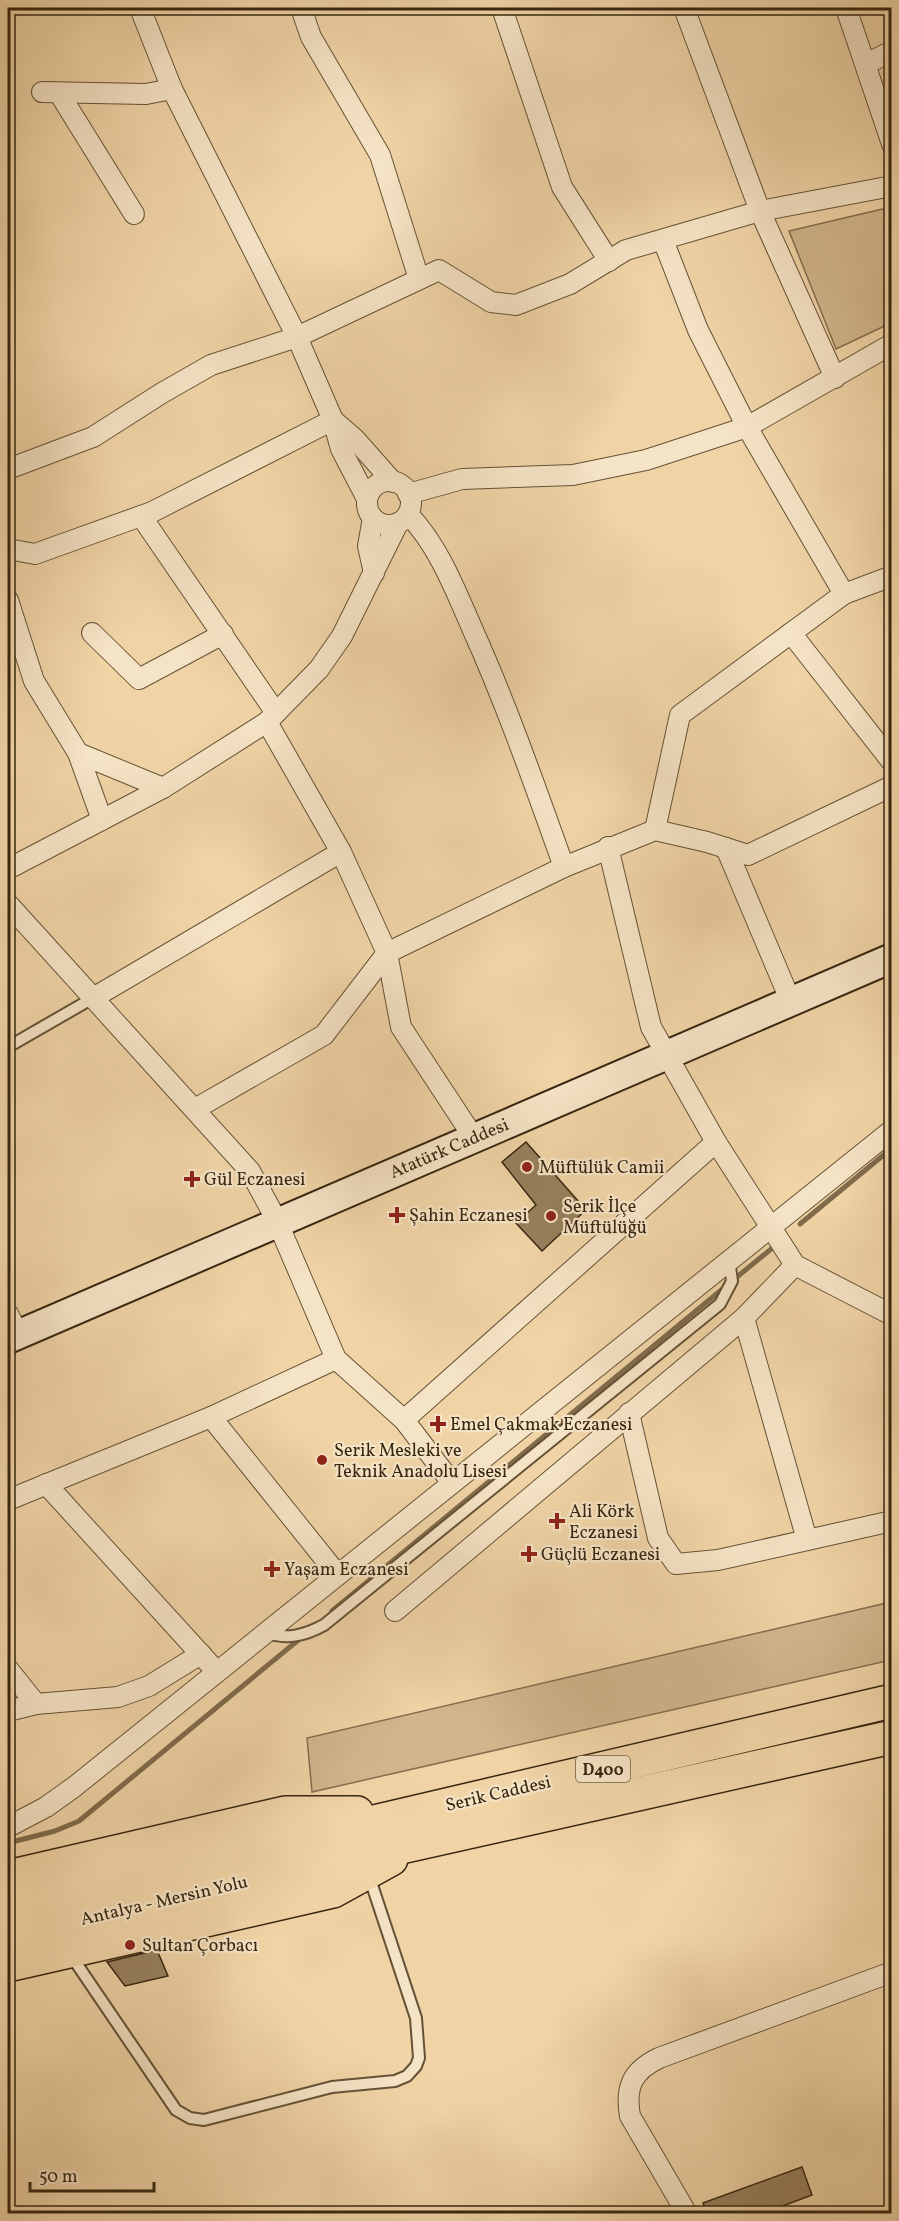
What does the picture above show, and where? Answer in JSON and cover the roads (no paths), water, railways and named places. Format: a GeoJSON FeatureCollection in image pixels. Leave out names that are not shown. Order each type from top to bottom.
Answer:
{"type":"FeatureCollection","features":[{"type":"Feature","properties":{"kind":"highway","name":"Serik Caddesi"},"geometry":{"type":"LineString","coordinates":[[420,1827],[891,1701]]}},
{"type":"Feature","properties":{"kind":"highway","name":"Serik Caddesi"},"geometry":{"type":"LineString","coordinates":[[317,1850],[420,1827],[891,1737]]}},
{"type":"Feature","properties":{"kind":"highway"},"geometry":{"type":"LineString","coordinates":[[8,1877],[285,1813],[420,1827]]}},
{"type":"Feature","properties":{"kind":"highway"},"geometry":{"type":"LineString","coordinates":[[8,1965],[333,1891],[367,1872],[420,1827]]}},
{"type":"Feature","properties":{"kind":"highway","name":"Antalya - Mersin Yolu"},"geometry":{"type":"LineString","coordinates":[[8,1905],[317,1850]]}},
{"type":"Feature","properties":{"kind":"highway","name":"Antalya - Mersin Yolu"},"geometry":{"type":"LineString","coordinates":[[8,1935],[317,1850]]}},
{"type":"Feature","properties":{"kind":"main road","name":"Atatürk Caddesi"},"geometry":{"type":"LineString","coordinates":[[11,1329],[474,1138],[891,958]]}},
{"type":"Feature","properties":{"kind":"street"},"geometry":{"type":"LineString","coordinates":[[140,8],[172,89],[297,337],[333,420],[341,449],[370,509],[385,525],[403,519],[422,529],[440,556],[509,710],[564,867]]}},
{"type":"Feature","properties":{"kind":"street"},"geometry":{"type":"LineString","coordinates":[[301,8],[311,37],[380,155],[419,279]]}},
{"type":"Feature","properties":{"kind":"street"},"geometry":{"type":"LineString","coordinates":[[502,8],[562,187],[609,261]]}},
{"type":"Feature","properties":{"kind":"street"},"geometry":{"type":"LineString","coordinates":[[684,8],[760,211],[835,378]]}},
{"type":"Feature","properties":{"kind":"street"},"geometry":{"type":"LineString","coordinates":[[846,8],[891,144]]}},
{"type":"Feature","properties":{"kind":"street"},"geometry":{"type":"LineString","coordinates":[[866,64],[891,51]]}},
{"type":"Feature","properties":{"kind":"street"},"geometry":{"type":"LineString","coordinates":[[134,214],[50,92],[146,94],[172,89]]}},
{"type":"Feature","properties":{"kind":"street"},"geometry":{"type":"LineString","coordinates":[[8,469],[93,437],[211,365],[297,337],[439,270],[491,302],[516,305],[570,284],[626,250],[760,211],[891,186]]}},
{"type":"Feature","properties":{"kind":"street"},"geometry":{"type":"LineString","coordinates":[[663,240],[698,330],[747,427],[844,594]]}},
{"type":"Feature","properties":{"kind":"street"},"geometry":{"type":"LineString","coordinates":[[374,573],[368,546],[370,493],[379,484],[401,488],[462,479],[573,475],[613,468],[747,427],[891,344]]}},
{"type":"Feature","properties":{"kind":"street"},"geometry":{"type":"LineString","coordinates":[[8,869],[163,788],[272,718],[320,669],[342,636],[403,519],[410,501],[356,439],[333,420]]}},
{"type":"Feature","properties":{"kind":"street"},"geometry":{"type":"LineString","coordinates":[[8,549],[34,554],[141,516],[333,420]]}},
{"type":"Feature","properties":{"kind":"street"},"geometry":{"type":"LineString","coordinates":[[141,516],[224,634],[272,718],[341,852],[387,953],[401,1027],[474,1138]]}},
{"type":"Feature","properties":{"kind":"street"},"geometry":{"type":"LineString","coordinates":[[655,830],[680,715],[844,594],[891,576]]}},
{"type":"Feature","properties":{"kind":"street"},"geometry":{"type":"LineString","coordinates":[[8,600],[34,681],[78,753],[102,820]]}},
{"type":"Feature","properties":{"kind":"street"},"geometry":{"type":"LineString","coordinates":[[92,633],[139,679],[224,634]]}},
{"type":"Feature","properties":{"kind":"street"},"geometry":{"type":"LineString","coordinates":[[790,633],[891,762]]}},
{"type":"Feature","properties":{"kind":"street"},"geometry":{"type":"LineString","coordinates":[[78,753],[163,788]]}},
{"type":"Feature","properties":{"kind":"street"},"geometry":{"type":"LineString","coordinates":[[195,1109],[324,1035],[387,953],[564,867],[608,847],[655,830],[748,855],[891,786]]}},
{"type":"Feature","properties":{"kind":"street"},"geometry":{"type":"LineString","coordinates":[[608,847],[651,1027],[664,1055],[716,1142],[795,1265],[891,1315]]}},
{"type":"Feature","properties":{"kind":"street"},"geometry":{"type":"LineString","coordinates":[[726,848],[791,1002]]}},
{"type":"Feature","properties":{"kind":"street"},"geometry":{"type":"LineString","coordinates":[[93,998],[341,852]]}},
{"type":"Feature","properties":{"kind":"street"},"geometry":{"type":"LineString","coordinates":[[8,904],[250,1171],[277,1221],[336,1359],[404,1420],[452,1483]]}},
{"type":"Feature","properties":{"kind":"street"},"geometry":{"type":"LineString","coordinates":[[8,1827],[46,1807],[74,1787],[891,1130]]}},
{"type":"Feature","properties":{"kind":"street"},"geometry":{"type":"LineString","coordinates":[[404,1420],[716,1142]]}},
{"type":"Feature","properties":{"kind":"street"},"geometry":{"type":"LineString","coordinates":[[395,1611],[744,1318],[795,1265]]}},
{"type":"Feature","properties":{"kind":"street"},"geometry":{"type":"LineString","coordinates":[[744,1318],[807,1540]]}},
{"type":"Feature","properties":{"kind":"street"},"geometry":{"type":"LineString","coordinates":[[8,1500],[211,1417],[336,1359]]}},
{"type":"Feature","properties":{"kind":"street"},"geometry":{"type":"LineString","coordinates":[[629,1413],[658,1538],[676,1564],[718,1560],[891,1521]]}},
{"type":"Feature","properties":{"kind":"street"},"geometry":{"type":"LineString","coordinates":[[211,1417],[337,1574]]}},
{"type":"Feature","properties":{"kind":"street"},"geometry":{"type":"LineString","coordinates":[[46,1484],[216,1671]]}},
{"type":"Feature","properties":{"kind":"street"},"geometry":{"type":"LineString","coordinates":[[8,1711],[36,1704],[118,1697],[149,1686],[201,1654]]}},
{"type":"Feature","properties":{"kind":"street"},"geometry":{"type":"LineString","coordinates":[[8,1669],[36,1704]]}},
{"type":"Feature","properties":{"kind":"street"},"geometry":{"type":"LineString","coordinates":[[687,2214],[630,2116],[628,2086],[635,2074],[646,2064],[659,2058],[891,1972]]}},
{"type":"Feature","properties":{"kind":"lane"},"geometry":{"type":"LineString","coordinates":[[8,1047],[93,998]]}},
{"type":"Feature","properties":{"kind":"lane"},"geometry":{"type":"LineString","coordinates":[[264,1632],[281,1636],[296,1636],[324,1625],[720,1304],[732,1281],[729,1260]]}},
{"type":"Feature","properties":{"kind":"lane"},"geometry":{"type":"LineString","coordinates":[[69,1952],[176,2110],[190,2118],[204,2120],[332,2088],[395,2081],[411,2072],[419,2058],[416,2018],[367,1872]]}},
{"type":"Feature","properties":{"kind":"waterway"},"geometry":{"type":"LineString","coordinates":[[800,1224],[892,1148]]}},
{"type":"Feature","properties":{"kind":"waterway"},"geometry":{"type":"LineString","coordinates":[[732,1281],[776,1245]]}},
{"type":"Feature","properties":{"kind":"waterway"},"geometry":{"type":"LineString","coordinates":[[332,1611],[725,1287]]}},
{"type":"Feature","properties":{"kind":"waterway"},"geometry":{"type":"LineString","coordinates":[[8,1843],[55,1831],[79,1821],[302,1637]]}},
{"type":"Feature","properties":{"kind":"place","name":"Müftülük Camii"},"geometry":{"type":"Point","coordinates":[527,1167]}},
{"type":"Feature","properties":{"kind":"place","name":"Gül Eczanesi"},"geometry":{"type":"Point","coordinates":[192,1179]}},
{"type":"Feature","properties":{"kind":"place","name":"Şahin Eczanesi"},"geometry":{"type":"Point","coordinates":[397,1215]}},
{"type":"Feature","properties":{"kind":"place","name":"Serik İlçe Müftülüğü"},"geometry":{"type":"Point","coordinates":[551,1216]}},
{"type":"Feature","properties":{"kind":"place","name":"Emel Çakmak Eczanesi"},"geometry":{"type":"Point","coordinates":[438,1424]}},
{"type":"Feature","properties":{"kind":"place","name":"Serik Mesleki ve Teknik Anadolu Lisesi"},"geometry":{"type":"Point","coordinates":[322,1460]}},
{"type":"Feature","properties":{"kind":"place","name":"Ali Körk Eczanesi"},"geometry":{"type":"Point","coordinates":[557,1521]}},
{"type":"Feature","properties":{"kind":"place","name":"Güçlü Eczanesi"},"geometry":{"type":"Point","coordinates":[529,1554]}},
{"type":"Feature","properties":{"kind":"place","name":"Yaşam Eczanesi"},"geometry":{"type":"Point","coordinates":[272,1569]}},
{"type":"Feature","properties":{"kind":"place","name":"Sultan Çorbacı"},"geometry":{"type":"Point","coordinates":[130,1945]}}]}
